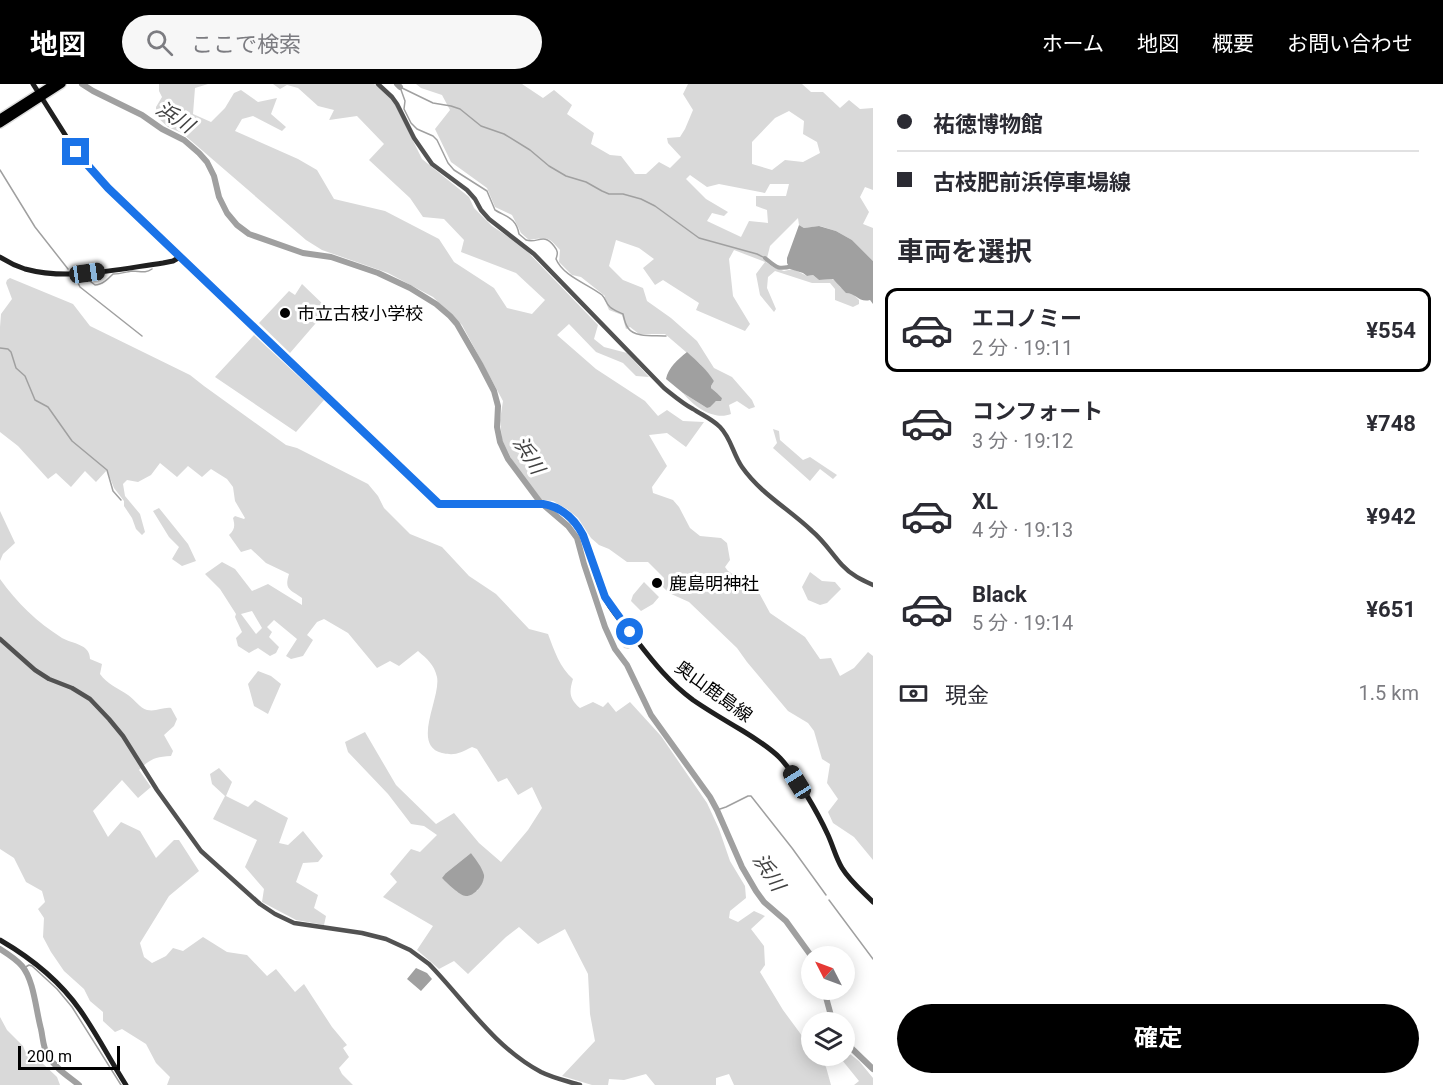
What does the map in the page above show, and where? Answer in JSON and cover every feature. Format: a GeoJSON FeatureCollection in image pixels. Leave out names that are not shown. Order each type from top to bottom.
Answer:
{"type":"FeatureCollection","features":[{"type":"Feature","properties":{"kind":"highway"},"geometry":{"type":"LineString","coordinates":[[0,124],[53,84]]}},
{"type":"Feature","properties":{"kind":"highway"},"geometry":{"type":"LineString","coordinates":[[0,118],[62,84]]}},
{"type":"Feature","properties":{"kind":"main road","name":"奥山鹿島線"},"geometry":{"type":"LineString","coordinates":[[33,84],[64,134],[89,168],[439,504],[543,504],[558,508],[571,518],[583,535],[598,580],[609,604],[658,668],[694,700],[766,746],[781,760],[821,821],[842,867],[873,902]]}},
{"type":"Feature","properties":{"kind":"main road"},"geometry":{"type":"LineString","coordinates":[[0,257],[38,272],[71,275],[163,263],[180,257]]}},
{"type":"Feature","properties":{"kind":"main road"},"geometry":{"type":"LineString","coordinates":[[0,940],[37,965],[79,1008],[126,1085]]}},
{"type":"Feature","properties":{"kind":"street"},"geometry":{"type":"LineString","coordinates":[[378,84],[397,104],[414,138],[432,164],[467,190],[489,219],[534,254],[664,388],[680,402],[719,426],[741,466],[755,482],[812,531],[842,566],[858,578],[873,585]]}},
{"type":"Feature","properties":{"kind":"street"},"geometry":{"type":"LineString","coordinates":[[0,639],[34,670],[90,699],[110,719],[156,790],[201,850],[260,904],[294,923],[376,936],[410,950],[429,964],[511,1053],[541,1071],[580,1085]]}},
{"type":"Feature","properties":{"kind":"shaded area"},"geometry":{"type":"Polygon","coordinates":[[[159,84],[208,84],[195,88],[193,114],[211,122],[225,108],[234,93],[241,90],[258,102],[277,98],[271,114],[286,127],[282,131],[253,116],[242,119],[235,131],[317,170],[334,199],[385,211],[439,239],[454,262],[494,288],[507,308],[532,314],[545,300],[516,273],[461,252],[464,240],[444,219],[423,217],[410,198],[369,160],[384,144],[357,116],[329,120],[334,110],[318,106],[298,88],[287,85],[280,89],[273,84],[374,84],[391,96],[422,159],[469,197],[474,208],[492,226],[522,246],[598,325],[594,339],[604,347],[627,353],[649,377],[636,376],[623,363],[596,352],[569,324],[557,335],[596,369],[645,401],[658,416],[667,410],[683,421],[704,422],[686,447],[667,433],[649,435],[667,466],[652,487],[653,493],[673,500],[690,528],[700,536],[721,538],[727,543],[730,560],[725,567],[728,571],[757,589],[770,613],[805,637],[820,659],[831,658],[840,676],[854,668],[868,652],[873,656],[873,860],[854,837],[833,823],[828,812],[838,799],[827,783],[830,764],[822,759],[814,731],[808,723],[788,711],[737,648],[689,602],[669,593],[663,587],[664,578],[648,562],[627,562],[599,545],[591,538],[578,518],[567,509],[553,501],[541,500],[516,468],[502,440],[500,420],[503,401],[462,325],[433,297],[388,273],[322,250],[306,240],[182,133],[168,127],[156,116],[156,107],[162,97],[159,84]]]}},
{"type":"Feature","properties":{"kind":"shaded area"},"geometry":{"type":"Polygon","coordinates":[[[416,84],[522,84],[543,98],[554,90],[572,105],[567,114],[594,133],[591,144],[610,155],[621,156],[635,174],[646,174],[659,162],[670,168],[681,157],[668,143],[667,138],[680,137],[693,110],[683,94],[688,84],[802,84],[811,92],[823,92],[840,108],[849,100],[860,109],[873,108],[873,190],[865,187],[860,197],[869,212],[863,224],[873,228],[873,261],[852,240],[836,231],[820,226],[804,228],[799,225],[798,218],[770,246],[766,262],[784,271],[793,269],[807,276],[813,275],[819,280],[832,279],[840,287],[852,293],[859,300],[859,304],[853,307],[835,300],[835,289],[830,283],[812,283],[775,271],[768,277],[767,288],[776,309],[774,312],[760,295],[756,274],[765,262],[734,250],[729,259],[733,296],[750,324],[745,331],[696,310],[699,303],[663,280],[655,285],[643,268],[654,259],[639,248],[616,240],[609,266],[623,280],[643,288],[647,301],[697,341],[714,368],[732,377],[752,400],[755,407],[749,409],[737,401],[729,405],[731,414],[718,416],[704,411],[683,393],[707,408],[722,398],[711,388],[714,381],[700,364],[665,334],[639,334],[630,327],[626,329],[622,315],[609,310],[605,296],[581,277],[572,275],[559,262],[560,250],[553,242],[544,238],[529,240],[521,233],[512,215],[495,207],[487,188],[451,162],[435,129],[450,110],[442,95],[416,84]],[[789,111],[775,118],[752,142],[752,164],[772,170],[785,160],[803,162],[820,153],[817,142],[803,134],[804,121],[789,111]],[[690,175],[686,179],[706,199],[728,212],[724,216],[712,213],[707,221],[741,237],[749,221],[768,223],[767,210],[756,206],[756,196],[786,196],[789,184],[770,184],[765,193],[719,184],[707,187],[690,175]]]}},
{"type":"Feature","properties":{"kind":"shaded area"},"geometry":{"type":"Polygon","coordinates":[[[799,225],[804,228],[819,226],[836,231],[852,240],[873,261],[873,304],[870,300],[866,301],[846,293],[833,279],[819,280],[813,275],[807,276],[790,269],[787,258],[799,225]]]}},
{"type":"Feature","properties":{"kind":"shaded area"},"geometry":{"type":"Polygon","coordinates":[[[10,278],[73,304],[90,326],[190,375],[286,445],[297,448],[368,484],[384,508],[410,534],[442,547],[469,576],[496,594],[529,629],[548,634],[561,664],[573,679],[571,695],[580,708],[593,702],[603,707],[608,702],[616,712],[630,702],[661,736],[707,803],[730,861],[745,886],[746,898],[730,911],[729,918],[738,922],[754,911],[765,916],[751,929],[764,946],[765,965],[760,972],[801,1034],[801,1066],[825,1066],[831,1085],[734,1085],[729,1074],[716,1078],[716,1085],[655,1085],[646,1074],[624,1080],[609,1079],[608,1085],[592,1085],[562,1076],[595,1041],[590,1014],[588,974],[565,929],[538,944],[519,927],[468,974],[454,961],[439,969],[417,950],[433,926],[383,897],[397,882],[390,874],[411,849],[420,852],[437,835],[424,826],[411,824],[388,794],[348,752],[345,742],[365,732],[396,785],[436,824],[454,813],[479,843],[501,862],[528,830],[542,808],[532,787],[518,795],[507,778],[498,782],[477,749],[472,747],[454,754],[442,753],[433,748],[429,741],[428,731],[437,677],[432,665],[418,651],[399,666],[390,661],[377,668],[348,633],[324,619],[317,622],[307,635],[313,640],[303,656],[291,659],[286,656],[297,639],[274,620],[267,627],[272,632],[269,637],[279,647],[276,653],[270,656],[258,648],[249,653],[238,646],[236,638],[242,632],[235,617],[236,614],[220,589],[205,574],[222,562],[235,569],[252,591],[268,584],[302,605],[302,598],[291,591],[288,586],[289,574],[266,563],[251,549],[241,552],[229,535],[234,527],[233,518],[235,516],[245,518],[235,501],[233,487],[227,479],[211,469],[202,477],[188,466],[177,477],[160,463],[151,475],[138,482],[127,480],[123,484],[125,496],[140,514],[145,532],[142,535],[136,529],[107,470],[96,482],[85,471],[71,487],[56,473],[48,479],[18,446],[0,432],[1,314],[12,299],[6,283],[10,278]],[[252,611],[241,614],[256,634],[262,628],[252,611]],[[471,853],[446,873],[477,891],[484,879],[471,853]]]}},
{"type":"Feature","properties":{"kind":"shaded area"},"geometry":{"type":"Polygon","coordinates":[[[302,284],[328,309],[290,353],[259,323],[289,291],[295,295],[302,284]]]}},
{"type":"Feature","properties":{"kind":"shaded area"},"geometry":{"type":"Polygon","coordinates":[[[254,335],[324,400],[296,432],[215,377],[254,335]]]}},
{"type":"Feature","properties":{"kind":"shaded area"},"geometry":{"type":"Polygon","coordinates":[[[687,352],[714,381],[711,388],[722,398],[721,401],[716,401],[707,408],[666,379],[671,367],[687,352]]]}},
{"type":"Feature","properties":{"kind":"shaded area"},"geometry":{"type":"Polygon","coordinates":[[[773,429],[779,431],[780,440],[803,460],[810,457],[837,475],[833,479],[820,469],[810,481],[773,448],[777,443],[773,429]]]}},
{"type":"Feature","properties":{"kind":"shaded area"},"geometry":{"type":"Polygon","coordinates":[[[159,508],[188,544],[196,561],[182,566],[172,559],[179,547],[169,537],[153,511],[159,508]]]}},
{"type":"Feature","properties":{"kind":"shaded area"},"geometry":{"type":"Polygon","coordinates":[[[0,511],[15,543],[3,554],[0,561],[0,511]]]}},
{"type":"Feature","properties":{"kind":"shaded area"},"geometry":{"type":"Polygon","coordinates":[[[810,572],[822,581],[835,582],[841,589],[827,603],[820,605],[808,600],[802,587],[810,572]]]}},
{"type":"Feature","properties":{"kind":"shaded area"},"geometry":{"type":"Polygon","coordinates":[[[0,579],[20,604],[36,619],[62,638],[84,647],[90,659],[102,664],[100,674],[109,683],[147,710],[171,708],[177,719],[174,726],[164,735],[173,751],[171,756],[153,759],[139,770],[151,787],[138,798],[122,780],[93,811],[108,837],[121,822],[140,831],[156,858],[174,840],[179,840],[199,871],[169,896],[140,943],[144,957],[152,963],[166,956],[173,948],[183,951],[203,937],[227,952],[247,955],[267,976],[276,969],[295,992],[304,984],[332,1027],[347,1045],[343,1048],[349,1057],[339,1068],[353,1085],[167,1085],[170,1077],[156,1063],[146,1044],[122,1029],[115,1032],[103,1021],[103,1012],[90,1001],[84,989],[64,971],[43,937],[44,918],[38,909],[45,902],[42,891],[26,882],[14,858],[0,849],[0,579]]]}},
{"type":"Feature","properties":{"kind":"shaded area"},"geometry":{"type":"Polygon","coordinates":[[[644,582],[659,597],[653,604],[641,611],[631,601],[644,582]]]}},
{"type":"Feature","properties":{"kind":"shaded area"},"geometry":{"type":"Polygon","coordinates":[[[624,629],[637,645],[628,649],[624,648],[615,635],[624,629]]]}},
{"type":"Feature","properties":{"kind":"shaded area"},"geometry":{"type":"Polygon","coordinates":[[[258,671],[271,676],[281,684],[268,714],[254,706],[248,684],[258,671]]]}},
{"type":"Feature","properties":{"kind":"shaded area"},"geometry":{"type":"Polygon","coordinates":[[[219,768],[232,782],[226,796],[248,807],[255,800],[288,818],[279,843],[288,845],[303,831],[323,856],[318,862],[303,863],[296,882],[318,895],[314,908],[326,916],[324,925],[296,920],[262,902],[264,889],[245,867],[257,840],[213,819],[225,796],[212,784],[210,774],[219,768]]]}},
{"type":"Feature","properties":{"kind":"shaded area"},"geometry":{"type":"Polygon","coordinates":[[[471,853],[482,869],[484,878],[476,891],[466,896],[442,878],[471,853]]]}},
{"type":"Feature","properties":{"kind":"shaded area"},"geometry":{"type":"Polygon","coordinates":[[[416,968],[427,973],[432,979],[421,991],[407,979],[416,968]]]}},
{"type":"Feature","properties":{"kind":"shaded area"},"geometry":{"type":"Polygon","coordinates":[[[0,1017],[7,1030],[23,1046],[28,1058],[34,1061],[39,1060],[57,1077],[60,1085],[0,1085],[0,1017]]]}},
{"type":"Feature","properties":{"kind":"shaded area"},"geometry":{"type":"Polygon","coordinates":[[[855,1058],[873,1078],[873,1085],[854,1085],[859,1081],[847,1066],[855,1066],[855,1058]]]}},
{"type":"Feature","properties":{"kind":"waterway","name":"浜川"},"geometry":{"type":"LineString","coordinates":[[82,84],[142,115],[162,129],[184,140],[199,153],[214,176],[219,197],[227,213],[249,234],[303,253],[331,257],[378,273],[410,288],[436,304],[457,324],[494,391],[498,406],[497,427],[500,442],[508,459],[540,502],[568,526],[577,538],[605,627],[615,649],[627,665],[651,715],[710,797],[742,867],[756,891],[764,902],[786,921],[804,946]]}},
{"type":"Feature","properties":{"kind":"waterway"},"geometry":{"type":"LineString","coordinates":[[397,84],[400,87]]}},
{"type":"Feature","properties":{"kind":"waterway"},"geometry":{"type":"LineString","coordinates":[[400,87],[433,103],[460,109],[481,126],[504,134],[566,176],[586,182],[609,194],[623,194],[641,199],[655,206],[699,238],[765,258]]}},
{"type":"Feature","properties":{"kind":"waterway"},"geometry":{"type":"LineString","coordinates":[[400,87],[405,101],[404,109],[411,123],[437,140],[454,170],[487,191],[495,210],[513,221],[519,234],[526,240],[543,239],[550,242],[557,251],[556,259],[559,265],[602,295],[610,307],[623,314],[626,325],[631,331],[640,335],[666,336]]}},
{"type":"Feature","properties":{"kind":"waterway"},"geometry":{"type":"LineString","coordinates":[[0,170],[35,227],[68,269]]}},
{"type":"Feature","properties":{"kind":"waterway"},"geometry":{"type":"LineString","coordinates":[[765,258],[778,267],[793,266]]}},
{"type":"Feature","properties":{"kind":"waterway"},"geometry":{"type":"LineString","coordinates":[[142,336],[80,287],[77,281],[86,278],[98,285],[113,274],[132,271],[145,272],[152,269]]}},
{"type":"Feature","properties":{"kind":"waterway"},"geometry":{"type":"LineString","coordinates":[[0,348],[11,352],[16,368],[25,376],[35,400],[48,407],[72,441],[107,470],[113,491],[121,500]]}},
{"type":"Feature","properties":{"kind":"waterway"},"geometry":{"type":"LineString","coordinates":[[717,810],[751,796],[826,895]]}},
{"type":"Feature","properties":{"kind":"waterway"},"geometry":{"type":"LineString","coordinates":[[829,900],[873,959]]}},
{"type":"Feature","properties":{"kind":"waterway"},"geometry":{"type":"LineString","coordinates":[[0,949],[20,963],[26,972],[48,1056],[58,1069],[79,1085]]}},
{"type":"Feature","properties":{"kind":"waterway"},"geometry":{"type":"LineString","coordinates":[[24,968],[32,966],[57,989],[72,1007],[121,1085]]}},
{"type":"Feature","properties":{"kind":"waterway","name":"浜川"},"geometry":{"type":"LineString","coordinates":[[827,1000],[830,1012]]}},
{"type":"Feature","properties":{"kind":"waterway","name":"浜川"},"geometry":{"type":"LineString","coordinates":[[855,1052],[873,1069]]}},
{"type":"Feature","properties":{"kind":"place","name":"市立古枝小学校"},"geometry":{"type":"Point","coordinates":[285,313]}},
{"type":"Feature","properties":{"kind":"place","name":"鹿島明神社"},"geometry":{"type":"Point","coordinates":[657,583]}},
{"type":"Feature","properties":{"kind":"route"},"geometry":{"type":"LineString","coordinates":[[76,152],[108,188],[439,504],[530,503],[551,505],[565,512],[583,535],[605,597],[630,632]]}}]}
